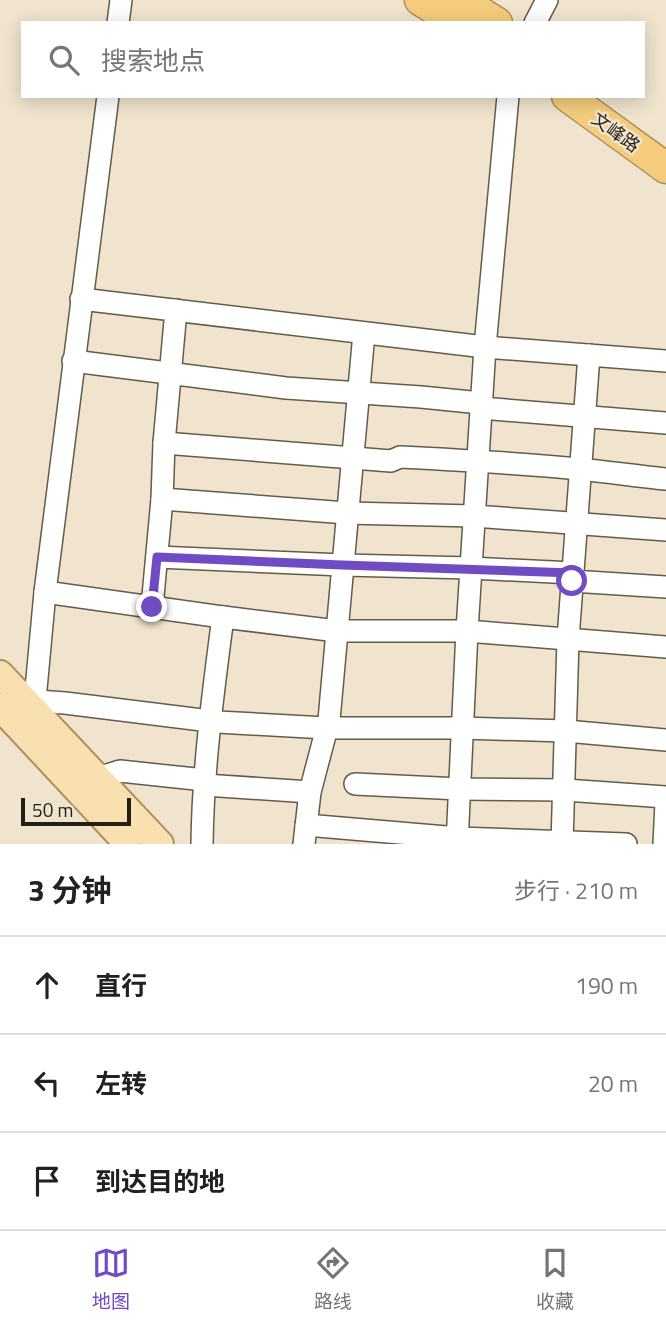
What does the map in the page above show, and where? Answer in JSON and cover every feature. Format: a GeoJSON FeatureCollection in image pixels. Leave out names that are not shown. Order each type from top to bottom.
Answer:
{"type":"FeatureCollection","features":[{"type":"Feature","properties":{"kind":"highway"},"geometry":{"type":"LineString","coordinates":[[420,0],[454,21]]}},
{"type":"Feature","properties":{"kind":"highway"},"geometry":{"type":"LineString","coordinates":[[461,0],[494,21]]}},
{"type":"Feature","properties":{"kind":"highway","name":"文峰路"},"geometry":{"type":"LineString","coordinates":[[570,98],[666,168]]}},
{"type":"Feature","properties":{"kind":"highway","name":"文峰路"},"geometry":{"type":"LineString","coordinates":[[604,98],[666,144]]}},
{"type":"Feature","properties":{"kind":"main road"},"geometry":{"type":"LineString","coordinates":[[0,674],[128,844]]}},
{"type":"Feature","properties":{"kind":"main road"},"geometry":{"type":"LineString","coordinates":[[20,702],[98,778],[160,844]]}},
{"type":"Feature","properties":{"kind":"street"},"geometry":{"type":"LineString","coordinates":[[118,21],[121,0]]}},
{"type":"Feature","properties":{"kind":"street"},"geometry":{"type":"LineString","coordinates":[[536,21],[547,0]]}},
{"type":"Feature","properties":{"kind":"street"},"geometry":{"type":"LineString","coordinates":[[108,98],[45,592],[20,702],[209,721],[326,727],[566,731],[666,740]]}},
{"type":"Feature","properties":{"kind":"street"},"geometry":{"type":"LineString","coordinates":[[458,841],[481,405],[508,98]]}},
{"type":"Feature","properties":{"kind":"street"},"geometry":{"type":"LineString","coordinates":[[81,299],[485,347],[666,361]]}},
{"type":"Feature","properties":{"kind":"street"},"geometry":{"type":"LineString","coordinates":[[152,607],[176,310]]}},
{"type":"Feature","properties":{"kind":"street"},"geometry":{"type":"LineString","coordinates":[[364,333],[329,720],[310,792],[305,834],[458,841],[626,844]]}},
{"type":"Feature","properties":{"kind":"street"},"geometry":{"type":"LineString","coordinates":[[562,842],[568,639],[589,355]]}},
{"type":"Feature","properties":{"kind":"street"},"geometry":{"type":"LineString","coordinates":[[74,362],[286,388],[421,397],[666,423]]}},
{"type":"Feature","properties":{"kind":"street"},"geometry":{"type":"LineString","coordinates":[[164,443],[352,459],[391,461],[400,457],[478,461],[666,479]]}},
{"type":"Feature","properties":{"kind":"street"},"geometry":{"type":"LineString","coordinates":[[162,499],[347,513],[474,516],[666,530]]}},
{"type":"Feature","properties":{"kind":"street"},"geometry":{"type":"LineString","coordinates":[[157,557],[471,568],[666,587]]}},
{"type":"Feature","properties":{"kind":"street"},"geometry":{"type":"LineString","coordinates":[[45,592],[337,631],[467,631],[666,647]]}},
{"type":"Feature","properties":{"kind":"street"},"geometry":{"type":"LineString","coordinates":[[202,844],[209,721],[223,617]]}},
{"type":"Feature","properties":{"kind":"street"},"geometry":{"type":"LineString","coordinates":[[98,778],[120,771],[205,783],[310,792]]}},
{"type":"Feature","properties":{"kind":"street"},"geometry":{"type":"LineString","coordinates":[[355,784],[565,790],[666,799],[664,844]]}},
{"type":"Feature","properties":{"kind":"route"},"geometry":{"type":"LineString","coordinates":[[152,607],[157,557],[573,573],[572,581]]}}]}
